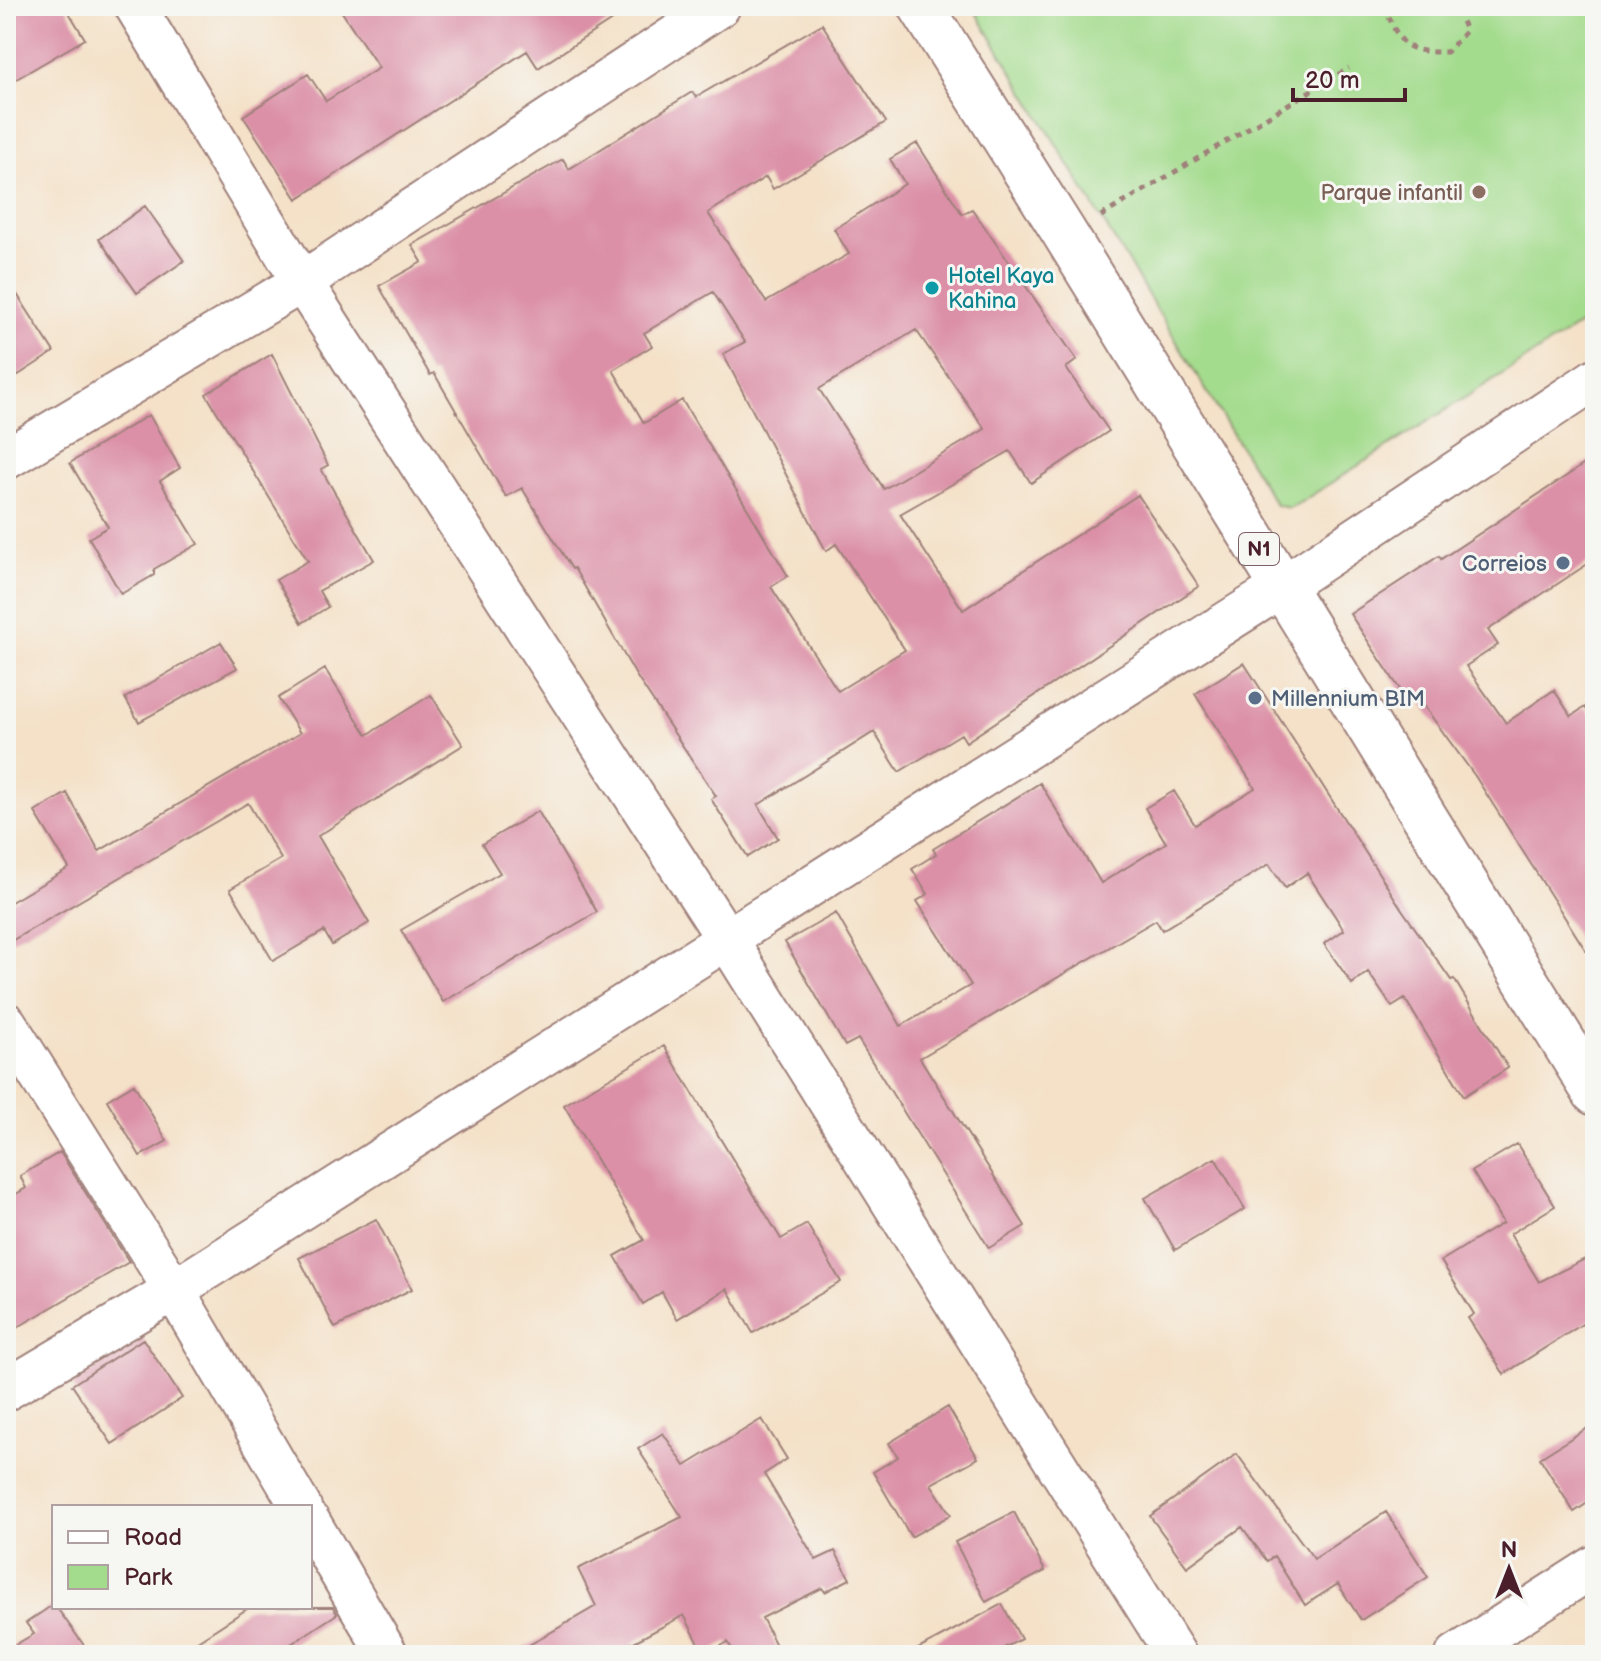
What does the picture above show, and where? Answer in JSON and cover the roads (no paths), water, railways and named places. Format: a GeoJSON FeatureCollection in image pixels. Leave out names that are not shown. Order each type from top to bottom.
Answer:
{"type":"FeatureCollection","features":[{"type":"Feature","properties":{"kind":"highway","name":"N1"},"geometry":{"type":"LineString","coordinates":[[921,6],[1595,1093]]}},
{"type":"Feature","properties":{"kind":"street"},"geometry":{"type":"LineString","coordinates":[[135,6],[302,282],[726,938],[1176,1655]]}},
{"type":"Feature","properties":{"kind":"street"},"geometry":{"type":"LineString","coordinates":[[6,459],[302,282],[720,6]]}},
{"type":"Feature","properties":{"kind":"street"},"geometry":{"type":"LineString","coordinates":[[6,1390],[174,1290],[1282,587],[1595,379]]}},
{"type":"Feature","properties":{"kind":"street"},"geometry":{"type":"LineString","coordinates":[[6,1023],[174,1290],[300,1505]]}},
{"type":"Feature","properties":{"kind":"street"},"geometry":{"type":"LineString","coordinates":[[312,1525],[388,1655]]}},
{"type":"Feature","properties":{"kind":"street"},"geometry":{"type":"LineString","coordinates":[[1456,1655],[1595,1566]]}},
{"type":"Feature","properties":{"kind":"place","name":"Parque infantil"},"geometry":{"type":"Point","coordinates":[1479,192]}},
{"type":"Feature","properties":{"kind":"place","name":"Hotel Kaya Kahina"},"geometry":{"type":"Point","coordinates":[932,288]}},
{"type":"Feature","properties":{"kind":"place","name":"Correios"},"geometry":{"type":"Point","coordinates":[1563,563]}},
{"type":"Feature","properties":{"kind":"place","name":"Millennium BIM"},"geometry":{"type":"Point","coordinates":[1255,698]}}]}
